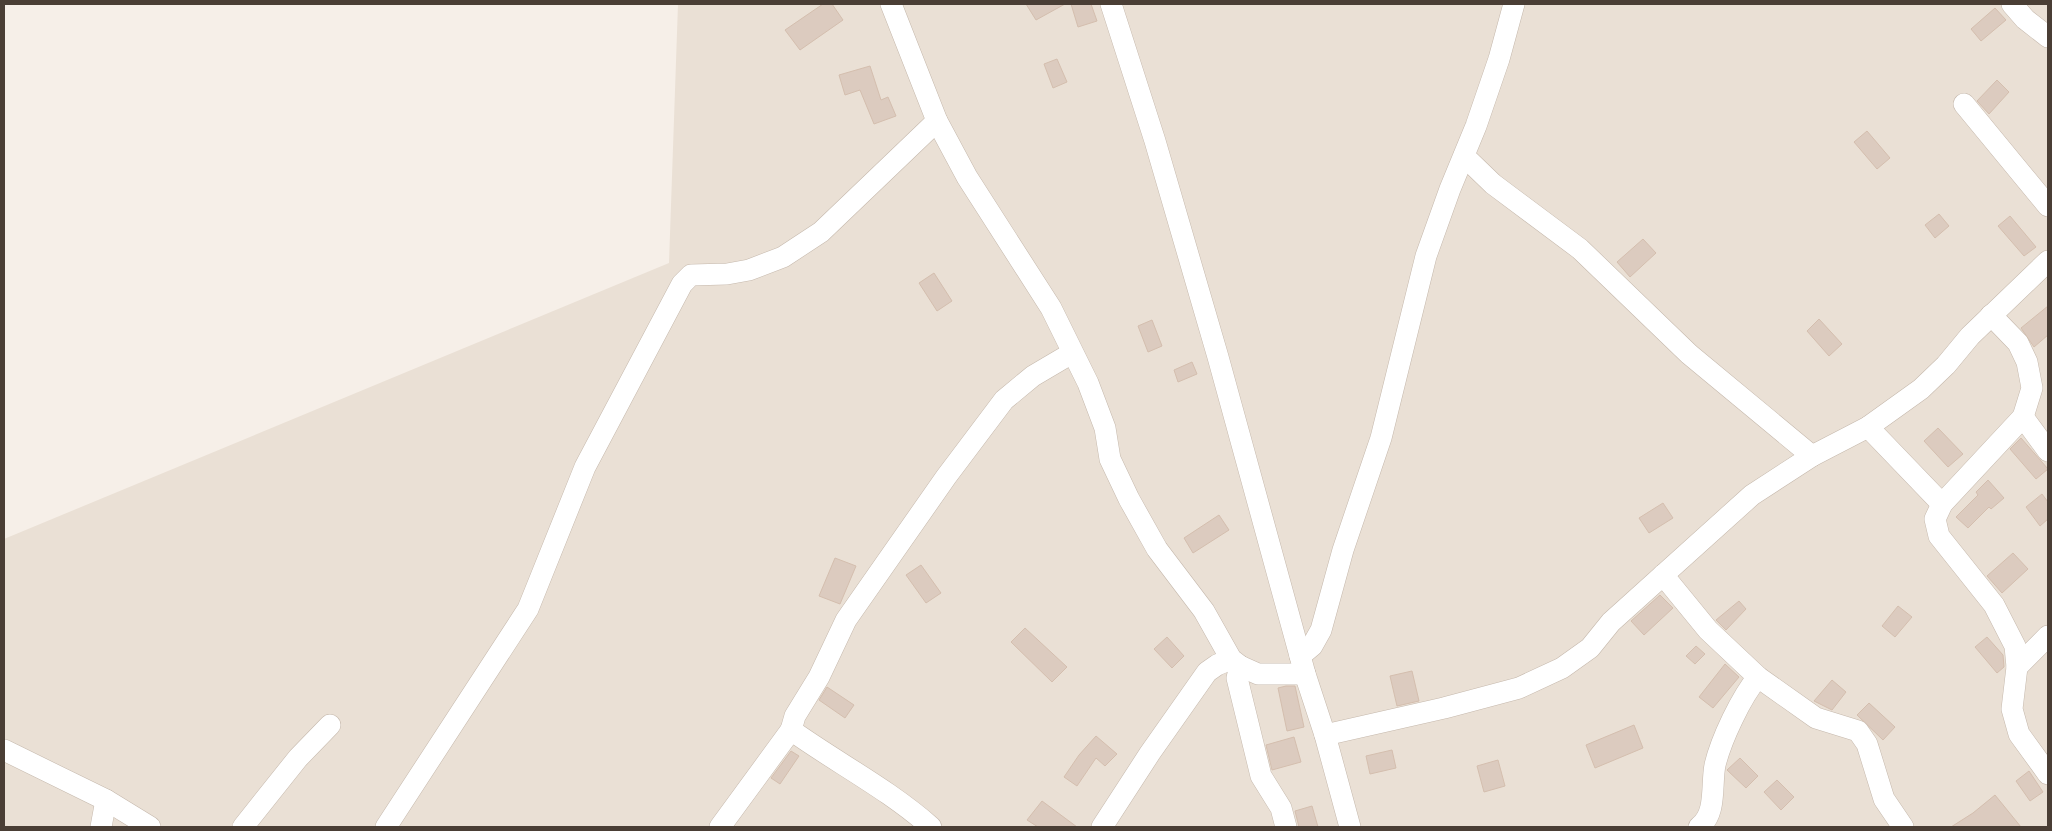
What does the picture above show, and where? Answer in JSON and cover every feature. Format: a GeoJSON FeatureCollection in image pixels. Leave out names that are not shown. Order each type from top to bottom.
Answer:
{"type":"FeatureCollection","features":[{"type":"Feature","properties":{"kind":"street"},"geometry":{"type":"LineString","coordinates":[[891,4],[937,120],[967,178],[1051,308],[1088,383],[1105,428],[1110,459],[1129,499],[1157,549],[1204,612],[1236,663],[1237,678],[1261,776],[1280,808],[1286,827]]}},
{"type":"Feature","properties":{"kind":"street"},"geometry":{"type":"LineString","coordinates":[[1111,4],[1155,141],[1215,347],[1302,665],[1325,735],[1350,827]]}},
{"type":"Feature","properties":{"kind":"street"},"geometry":{"type":"LineString","coordinates":[[1302,665],[1321,630],[1343,550],[1381,438],[1426,256],[1499,59],[1514,4]]}},
{"type":"Feature","properties":{"kind":"street"},"geometry":{"type":"LineString","coordinates":[[2012,4],[2024,19],[2048,37]]}},
{"type":"Feature","properties":{"kind":"street"},"geometry":{"type":"LineString","coordinates":[[1964,104],[2048,206]]}},
{"type":"Feature","properties":{"kind":"street"},"geometry":{"type":"LineString","coordinates":[[386,827],[528,610],[585,467],[682,284],[691,275],[727,274],[749,270],[783,257],[821,232],[937,120]]}},
{"type":"Feature","properties":{"kind":"street"},"geometry":{"type":"LineString","coordinates":[[1464,156],[1493,184],[1580,249],[1689,354],[1812,456]]}},
{"type":"Feature","properties":{"kind":"street"},"geometry":{"type":"LineString","coordinates":[[1325,735],[1444,708],[1519,688],[1562,668],[1590,648],[1612,622],[1752,495],[1812,456],[1868,427],[1921,389],[1991,315],[2048,261]]}},
{"type":"Feature","properties":{"kind":"street"},"geometry":{"type":"LineString","coordinates":[[1991,315],[2018,343],[2026,362],[2032,388],[2023,417],[1942,504],[1936,519],[1940,536],[1994,606],[2015,646],[2016,667],[2012,709],[2019,734],[2048,774]]}},
{"type":"Feature","properties":{"kind":"street"},"geometry":{"type":"LineString","coordinates":[[720,827],[791,730],[795,716],[819,677],[846,620],[946,476],[1004,400],[1033,376],[1072,353]]}},
{"type":"Feature","properties":{"kind":"street"},"geometry":{"type":"LineString","coordinates":[[2023,417],[2048,451]]}},
{"type":"Feature","properties":{"kind":"street"},"geometry":{"type":"LineString","coordinates":[[1868,427],[1942,504]]}},
{"type":"Feature","properties":{"kind":"street"},"geometry":{"type":"LineString","coordinates":[[1663,575],[1708,630],[1758,677],[1816,718],[1858,731],[1867,744],[1884,799],[1903,827]]}},
{"type":"Feature","properties":{"kind":"street"},"geometry":{"type":"LineString","coordinates":[[2016,667],[2048,636]]}},
{"type":"Feature","properties":{"kind":"street"},"geometry":{"type":"LineString","coordinates":[[1102,827],[1150,753],[1207,672],[1217,665],[1236,663],[1258,674],[1302,665]]}},
{"type":"Feature","properties":{"kind":"street"},"geometry":{"type":"LineString","coordinates":[[1705,826],[1710,810],[1716,765],[1740,704],[1758,677]]}},
{"type":"Feature","properties":{"kind":"street"},"geometry":{"type":"LineString","coordinates":[[243,827],[298,758],[330,725]]}},
{"type":"Feature","properties":{"kind":"street"},"geometry":{"type":"LineString","coordinates":[[791,730],[822,752],[840,761],[873,783],[930,827]]}},
{"type":"Feature","properties":{"kind":"street"},"geometry":{"type":"LineString","coordinates":[[4,750],[106,800],[150,827]]}},
{"type":"Feature","properties":{"kind":"street"},"geometry":{"type":"LineString","coordinates":[[102,826],[106,800]]}},
{"type":"Feature","properties":{"kind":"street"},"geometry":{"type":"LineString","coordinates":[[102,826],[128,815]]}},
{"type":"Feature","properties":{"kind":"shaded area"},"geometry":{"type":"Polygon","coordinates":[[[678,4],[2048,4],[2048,827],[4,827],[4,539],[669,263],[678,4]]]}},
{"type":"Feature","properties":{"kind":"building"},"geometry":{"type":"Polygon","coordinates":[[[823,4],[832,4],[843,20],[800,50],[785,30],[823,4]]]}},
{"type":"Feature","properties":{"kind":"building"},"geometry":{"type":"Polygon","coordinates":[[[1026,4],[1065,4],[1036,20],[1026,4]]]}},
{"type":"Feature","properties":{"kind":"building"},"geometry":{"type":"Polygon","coordinates":[[[1071,4],[1091,4],[1097,21],[1078,27],[1071,4]]]}},
{"type":"Feature","properties":{"kind":"building"},"geometry":{"type":"Polygon","coordinates":[[[1995,8],[2006,20],[1981,41],[1971,29],[1995,8]]]}},
{"type":"Feature","properties":{"kind":"building"},"geometry":{"type":"Polygon","coordinates":[[[1057,59],[1067,82],[1053,88],[1044,64],[1057,59]]]}},
{"type":"Feature","properties":{"kind":"building"},"geometry":{"type":"Polygon","coordinates":[[[870,66],[881,100],[888,97],[896,116],[874,124],[860,90],[845,95],[839,75],[870,66]]]}},
{"type":"Feature","properties":{"kind":"building"},"geometry":{"type":"Polygon","coordinates":[[[1997,80],[2009,92],[1989,114],[1977,101],[1997,80]]]}},
{"type":"Feature","properties":{"kind":"building"},"geometry":{"type":"Polygon","coordinates":[[[1867,131],[1890,158],[1877,169],[1854,142],[1867,131]]]}},
{"type":"Feature","properties":{"kind":"building"},"geometry":{"type":"Polygon","coordinates":[[[1939,214],[1949,226],[1935,238],[1925,225],[1939,214]]]}},
{"type":"Feature","properties":{"kind":"building"},"geometry":{"type":"Polygon","coordinates":[[[2010,216],[2036,247],[2024,256],[1998,226],[2010,216]]]}},
{"type":"Feature","properties":{"kind":"building"},"geometry":{"type":"Polygon","coordinates":[[[1643,239],[1656,253],[1630,277],[1617,262],[1643,239]]]}},
{"type":"Feature","properties":{"kind":"building"},"geometry":{"type":"Polygon","coordinates":[[[934,273],[952,301],[937,311],[919,283],[934,273]]]}},
{"type":"Feature","properties":{"kind":"building"},"geometry":{"type":"Polygon","coordinates":[[[2048,306],[2048,335],[2034,347],[2021,328],[2048,306]]]}},
{"type":"Feature","properties":{"kind":"building"},"geometry":{"type":"Polygon","coordinates":[[[1819,319],[1842,344],[1829,356],[1807,331],[1819,319]]]}},
{"type":"Feature","properties":{"kind":"building"},"geometry":{"type":"Polygon","coordinates":[[[1152,320],[1162,346],[1148,352],[1138,326],[1152,320]]]}},
{"type":"Feature","properties":{"kind":"building"},"geometry":{"type":"Polygon","coordinates":[[[1192,362],[1197,374],[1178,382],[1174,370],[1192,362]]]}},
{"type":"Feature","properties":{"kind":"building"},"geometry":{"type":"Polygon","coordinates":[[[1938,428],[1963,454],[1948,467],[1924,441],[1938,428]]]}},
{"type":"Feature","properties":{"kind":"building"},"geometry":{"type":"Polygon","coordinates":[[[2021,438],[2048,469],[2036,479],[2010,449],[2021,438]]]}},
{"type":"Feature","properties":{"kind":"building"},"geometry":{"type":"Polygon","coordinates":[[[1988,480],[2004,498],[1991,509],[1989,507],[1968,528],[1956,517],[1978,495],[1976,492],[1988,480]]]}},
{"type":"Feature","properties":{"kind":"building"},"geometry":{"type":"Polygon","coordinates":[[[2042,494],[2048,502],[2048,519],[2040,526],[2026,507],[2042,494]]]}},
{"type":"Feature","properties":{"kind":"building"},"geometry":{"type":"Polygon","coordinates":[[[1663,503],[1673,518],[1649,533],[1639,518],[1663,503]]]}},
{"type":"Feature","properties":{"kind":"building"},"geometry":{"type":"Polygon","coordinates":[[[1219,515],[1229,530],[1193,553],[1184,538],[1219,515]]]}},
{"type":"Feature","properties":{"kind":"building"},"geometry":{"type":"Polygon","coordinates":[[[2013,553],[2028,569],[2002,593],[1987,576],[2013,553]]]}},
{"type":"Feature","properties":{"kind":"building"},"geometry":{"type":"Polygon","coordinates":[[[835,558],[856,566],[840,604],[819,596],[835,558]]]}},
{"type":"Feature","properties":{"kind":"building"},"geometry":{"type":"Polygon","coordinates":[[[921,565],[941,593],[926,603],[906,575],[921,565]]]}},
{"type":"Feature","properties":{"kind":"building"},"geometry":{"type":"Polygon","coordinates":[[[1660,595],[1673,608],[1644,635],[1631,621],[1660,595]]]}},
{"type":"Feature","properties":{"kind":"building"},"geometry":{"type":"Polygon","coordinates":[[[1739,601],[1746,609],[1726,630],[1716,620],[1739,601]]]}},
{"type":"Feature","properties":{"kind":"building"},"geometry":{"type":"Polygon","coordinates":[[[1898,606],[1912,617],[1895,637],[1882,626],[1898,606]]]}},
{"type":"Feature","properties":{"kind":"building"},"geometry":{"type":"Polygon","coordinates":[[[1025,628],[1067,667],[1052,682],[1011,642],[1025,628]]]}},
{"type":"Feature","properties":{"kind":"building"},"geometry":{"type":"Polygon","coordinates":[[[1167,637],[1184,656],[1172,668],[1154,649],[1167,637]]]}},
{"type":"Feature","properties":{"kind":"building"},"geometry":{"type":"Polygon","coordinates":[[[1987,637],[2003,655],[2004,667],[1997,673],[1975,647],[1987,637]]]}},
{"type":"Feature","properties":{"kind":"building"},"geometry":{"type":"Polygon","coordinates":[[[1696,646],[1705,654],[1695,664],[1686,656],[1696,646]]]}},
{"type":"Feature","properties":{"kind":"building"},"geometry":{"type":"Polygon","coordinates":[[[1725,664],[1739,677],[1713,708],[1699,697],[1725,664]]]}},
{"type":"Feature","properties":{"kind":"building"},"geometry":{"type":"Polygon","coordinates":[[[1412,671],[1419,701],[1397,706],[1390,676],[1412,671]]]}},
{"type":"Feature","properties":{"kind":"building"},"geometry":{"type":"Polygon","coordinates":[[[1832,680],[1846,692],[1832,710],[1814,701],[1832,680]]]}},
{"type":"Feature","properties":{"kind":"building"},"geometry":{"type":"Polygon","coordinates":[[[1295,686],[1304,727],[1287,731],[1278,688],[1295,686]]]}},
{"type":"Feature","properties":{"kind":"building"},"geometry":{"type":"Polygon","coordinates":[[[827,687],[854,705],[845,718],[819,700],[827,687]]]}},
{"type":"Feature","properties":{"kind":"building"},"geometry":{"type":"Polygon","coordinates":[[[1869,703],[1895,727],[1883,740],[1857,715],[1869,703]]]}},
{"type":"Feature","properties":{"kind":"building"},"geometry":{"type":"Polygon","coordinates":[[[1634,725],[1643,748],[1595,768],[1586,745],[1634,725]]]}},
{"type":"Feature","properties":{"kind":"building"},"geometry":{"type":"Polygon","coordinates":[[[1096,736],[1117,754],[1105,766],[1096,758],[1077,786],[1064,777],[1079,755],[1096,736]]]}},
{"type":"Feature","properties":{"kind":"building"},"geometry":{"type":"Polygon","coordinates":[[[1294,737],[1301,762],[1272,770],[1266,745],[1294,737]]]}},
{"type":"Feature","properties":{"kind":"building"},"geometry":{"type":"Polygon","coordinates":[[[1392,750],[1396,768],[1370,774],[1366,756],[1392,750]]]}},
{"type":"Feature","properties":{"kind":"building"},"geometry":{"type":"Polygon","coordinates":[[[791,751],[799,756],[780,784],[771,778],[791,751]]]}},
{"type":"Feature","properties":{"kind":"building"},"geometry":{"type":"Polygon","coordinates":[[[1740,758],[1758,776],[1746,788],[1727,770],[1740,758]]]}},
{"type":"Feature","properties":{"kind":"building"},"geometry":{"type":"Polygon","coordinates":[[[1498,760],[1505,786],[1484,792],[1477,766],[1498,760]]]}},
{"type":"Feature","properties":{"kind":"building"},"geometry":{"type":"Polygon","coordinates":[[[2029,771],[2043,792],[2030,801],[2016,781],[2029,771]]]}},
{"type":"Feature","properties":{"kind":"building"},"geometry":{"type":"Polygon","coordinates":[[[1777,780],[1794,797],[1781,810],[1764,792],[1777,780]]]}},
{"type":"Feature","properties":{"kind":"building"},"geometry":{"type":"Polygon","coordinates":[[[1995,795],[2021,827],[1951,827],[1973,813],[1995,795]]]}},
{"type":"Feature","properties":{"kind":"building"},"geometry":{"type":"Polygon","coordinates":[[[1042,801],[1077,827],[1038,827],[1027,820],[1042,801]]]}},
{"type":"Feature","properties":{"kind":"building"},"geometry":{"type":"Polygon","coordinates":[[[1312,806],[1318,827],[1299,827],[1295,811],[1312,806]]]}}]}
